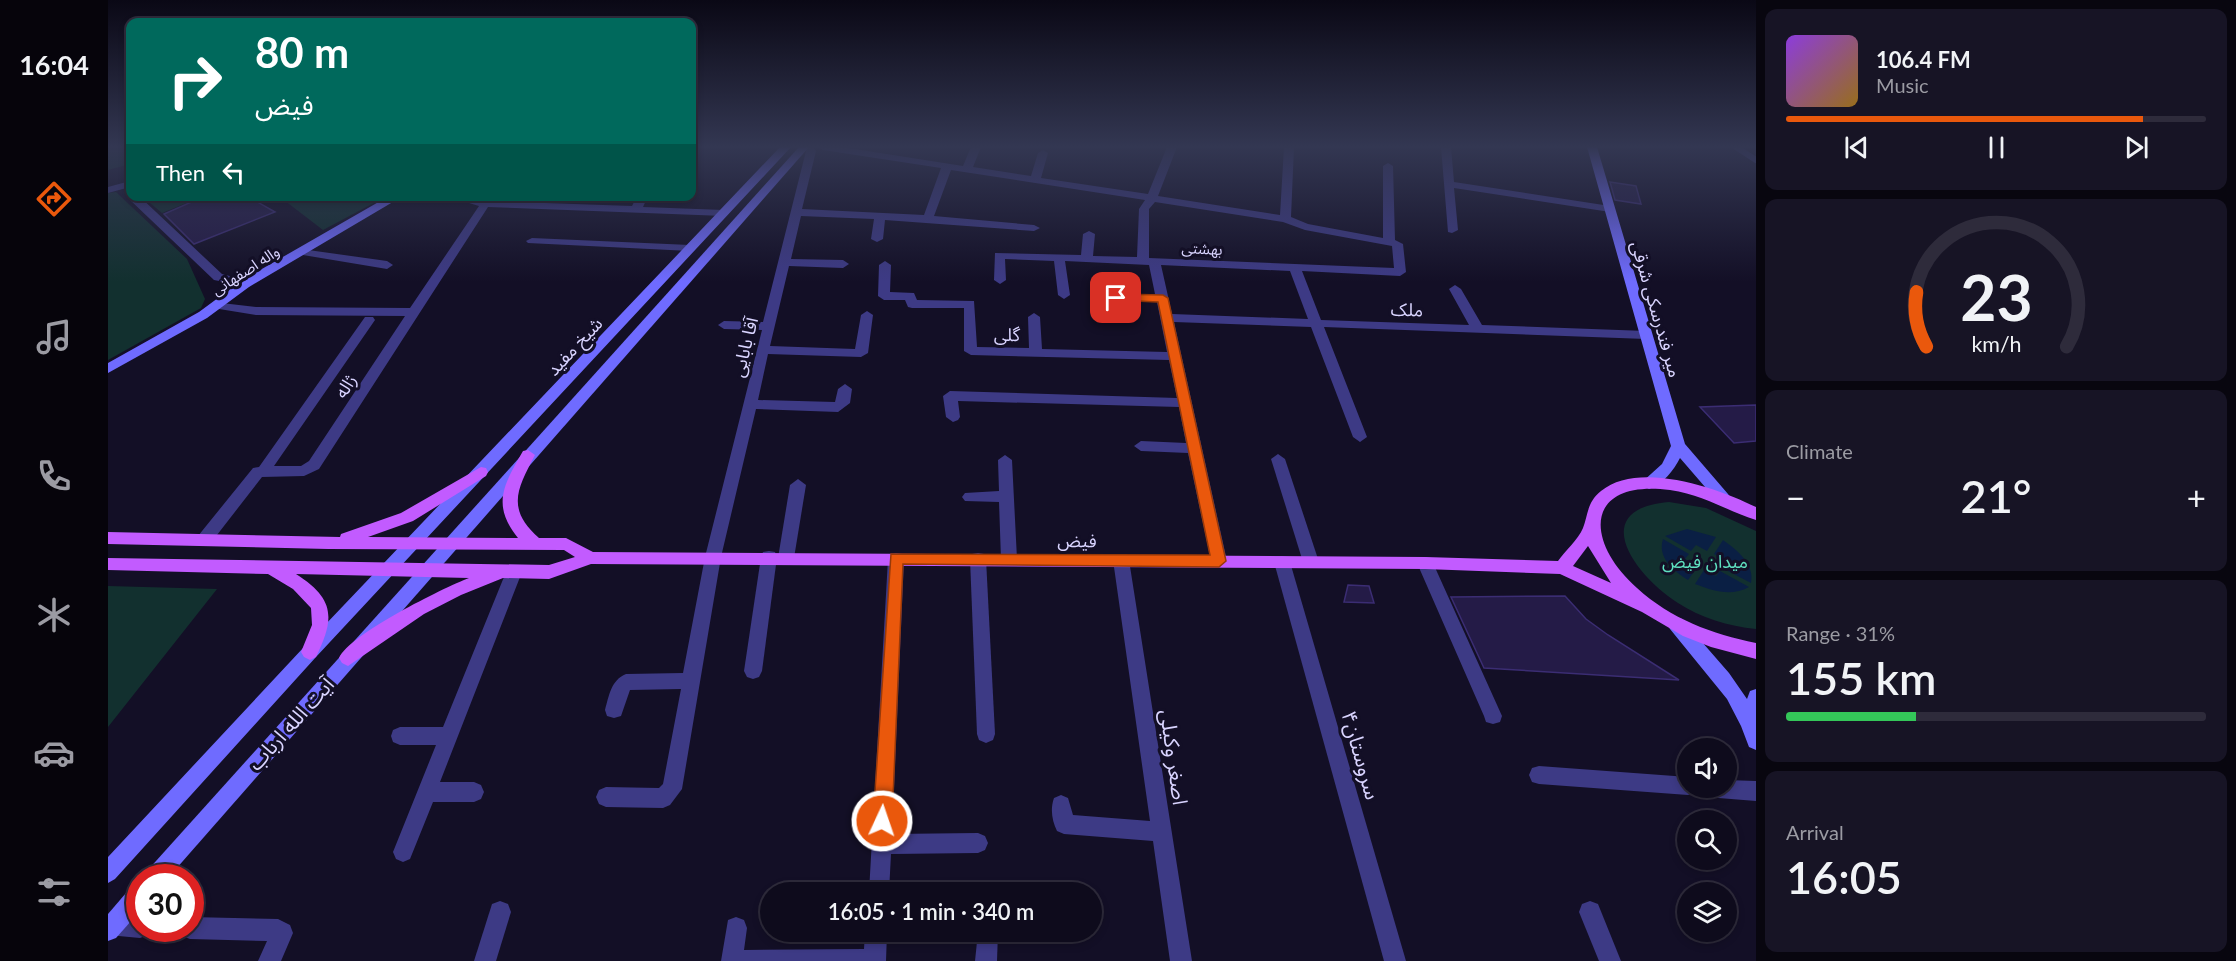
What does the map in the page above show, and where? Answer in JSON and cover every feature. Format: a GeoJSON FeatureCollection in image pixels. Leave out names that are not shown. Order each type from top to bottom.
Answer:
{"type":"FeatureCollection","features":[{"type":"Feature","properties":{"kind":"main road","name":"شیخ مفید"},"geometry":{"type":"LineString","coordinates":[[388,570],[744,192]]}},
{"type":"Feature","properties":{"kind":"main road","name":"شیخ مفید"},"geometry":{"type":"LineString","coordinates":[[428,570],[528,455],[765,192]]}},
{"type":"Feature","properties":{"kind":"main road","name":"میر فندرسکی شرقی"},"geometry":{"type":"LineString","coordinates":[[1605,192],[1678,446]]}},
{"type":"Feature","properties":{"kind":"main road","name":"واله اصفهانی"},"geometry":{"type":"LineString","coordinates":[[108,369],[217,305],[245,284],[389,201]]}},
{"type":"Feature","properties":{"kind":"main road"},"geometry":{"type":"LineString","coordinates":[[654,286],[654,291],[659,294],[675,291]]}},
{"type":"Feature","properties":{"kind":"main road"},"geometry":{"type":"LineString","coordinates":[[631,312],[645,309],[653,315]]}},
{"type":"Feature","properties":{"kind":"main road"},"geometry":{"type":"LineString","coordinates":[[1649,483],[1668,466],[1678,446],[1724,498]]}},
{"type":"Feature","properties":{"kind":"main road"},"geometry":{"type":"LineString","coordinates":[[528,455],[511,486],[508,514],[522,534],[536,544]]}},
{"type":"Feature","properties":{"kind":"main road"},"geometry":{"type":"LineString","coordinates":[[328,543],[380,528],[407,517],[481,472]]}},
{"type":"Feature","properties":{"kind":"main road"},"geometry":{"type":"LineString","coordinates":[[1650,608],[1626,588],[1608,568],[1596,547],[1592,528],[1593,513],[1600,501],[1621,489],[1649,483],[1697,490],[1724,498],[1754,511]]}},
{"type":"Feature","properties":{"kind":"main road"},"geometry":{"type":"LineString","coordinates":[[1592,528],[1562,568],[1650,608],[1676,624],[1719,642],[1756,651]]}},
{"type":"Feature","properties":{"kind":"main road"},"geometry":{"type":"LineString","coordinates":[[108,538],[328,543],[566,544],[591,558]]}},
{"type":"Feature","properties":{"kind":"main road","name":"فیض"},"geometry":{"type":"LineString","coordinates":[[591,558],[778,557],[1425,563],[1562,568]]}},
{"type":"Feature","properties":{"kind":"main road"},"geometry":{"type":"LineString","coordinates":[[108,564],[549,572],[591,558]]}},
{"type":"Feature","properties":{"kind":"main road"},"geometry":{"type":"LineString","coordinates":[[271,568],[302,585],[319,606],[322,623],[310,652]]}},
{"type":"Feature","properties":{"kind":"main road","name":"آیت الله ارباب"},"geometry":{"type":"LineString","coordinates":[[108,872],[388,570]]}},
{"type":"Feature","properties":{"kind":"main road","name":"آیت الله ارباب"},"geometry":{"type":"LineString","coordinates":[[166,864],[428,570]]}},
{"type":"Feature","properties":{"kind":"main road"},"geometry":{"type":"LineString","coordinates":[[348,658],[406,615],[440,596],[479,581],[514,572]]}},
{"type":"Feature","properties":{"kind":"main road"},"geometry":{"type":"LineString","coordinates":[[1676,624],[1717,672],[1754,732]]}},
{"type":"Feature","properties":{"kind":"main road"},"geometry":{"type":"LineString","coordinates":[[1754,732],[1756,697]]}},
{"type":"Feature","properties":{"kind":"main road"},"geometry":{"type":"LineString","coordinates":[[110,928],[126,910]]}},
{"type":"Feature","properties":{"kind":"street","name":"آقا بابایی"},"geometry":{"type":"LineString","coordinates":[[606,797],[663,798],[669,795],[672,789],[713,557],[748,404],[801,192]]}},
{"type":"Feature","properties":{"kind":"street"},"geometry":{"type":"LineString","coordinates":[[927,219],[937,192]]}},
{"type":"Feature","properties":{"kind":"street"},"geometry":{"type":"LineString","coordinates":[[1112,192],[1285,219],[1305,228],[1393,244],[1390,192]]}},
{"type":"Feature","properties":{"kind":"street"},"geometry":{"type":"LineString","coordinates":[[1154,192],[1144,209],[1149,260],[1163,298],[1219,561]]}},
{"type":"Feature","properties":{"kind":"street"},"geometry":{"type":"LineString","coordinates":[[1285,219],[1287,192]]}},
{"type":"Feature","properties":{"kind":"street"},"geometry":{"type":"LineString","coordinates":[[1450,192],[1452,230]]}},
{"type":"Feature","properties":{"kind":"street"},"geometry":{"type":"LineString","coordinates":[[1500,192],[1610,209]]}},
{"type":"Feature","properties":{"kind":"street"},"geometry":{"type":"LineString","coordinates":[[137,201],[218,277],[245,284]]}},
{"type":"Feature","properties":{"kind":"street"},"geometry":{"type":"LineString","coordinates":[[472,201],[485,204],[724,213]]}},
{"type":"Feature","properties":{"kind":"street"},"geometry":{"type":"LineString","coordinates":[[556,207],[559,201]]}},
{"type":"Feature","properties":{"kind":"street"},"geometry":{"type":"LineString","coordinates":[[636,210],[640,201]]}},
{"type":"Feature","properties":{"kind":"street","name":"ژاله"},"geometry":{"type":"LineString","coordinates":[[264,470],[304,471],[314,465],[485,204]]}},
{"type":"Feature","properties":{"kind":"street"},"geometry":{"type":"LineString","coordinates":[[796,212],[927,219],[1034,228]]}},
{"type":"Feature","properties":{"kind":"street"},"geometry":{"type":"LineString","coordinates":[[877,239],[880,216]]}},
{"type":"Feature","properties":{"kind":"street"},"geometry":{"type":"LineString","coordinates":[[1086,258],[1089,234]]}},
{"type":"Feature","properties":{"kind":"street"},"geometry":{"type":"LineString","coordinates":[[532,241],[690,248]]}},
{"type":"Feature","properties":{"kind":"street","name":"بهشتی"},"geometry":{"type":"LineString","coordinates":[[1000,280],[999,255],[1400,272],[1393,244]]}},
{"type":"Feature","properties":{"kind":"street"},"geometry":{"type":"LineString","coordinates":[[301,252],[387,266]]}},
{"type":"Feature","properties":{"kind":"street"},"geometry":{"type":"LineString","coordinates":[[1059,257],[1064,295]]}},
{"type":"Feature","properties":{"kind":"street"},"geometry":{"type":"LineString","coordinates":[[783,262],[843,264]]}},
{"type":"Feature","properties":{"kind":"street","name":"گلی"},"geometry":{"type":"LineString","coordinates":[[885,265],[884,296],[910,296],[912,304],[970,304],[971,351],[1174,356]]}},
{"type":"Feature","properties":{"kind":"street"},"geometry":{"type":"LineString","coordinates":[[1294,267],[1360,436]]}},
{"type":"Feature","properties":{"kind":"street"},"geometry":{"type":"LineString","coordinates":[[1455,289],[1478,330]]}},
{"type":"Feature","properties":{"kind":"street"},"geometry":{"type":"LineString","coordinates":[[1116,298],[1163,298]]}},
{"type":"Feature","properties":{"kind":"street"},"geometry":{"type":"LineString","coordinates":[[217,305],[256,311],[415,312]]}},
{"type":"Feature","properties":{"kind":"street"},"geometry":{"type":"LineString","coordinates":[[762,350],[861,353],[867,315]]}},
{"type":"Feature","properties":{"kind":"street"},"geometry":{"type":"LineString","coordinates":[[1034,316],[1036,353]]}},
{"type":"Feature","properties":{"kind":"street","name":"ملک"},"geometry":{"type":"LineString","coordinates":[[1167,318],[1646,335]]}},
{"type":"Feature","properties":{"kind":"street"},"geometry":{"type":"LineString","coordinates":[[204,540],[253,476],[264,470],[369,320]]}},
{"type":"Feature","properties":{"kind":"street"},"geometry":{"type":"LineString","coordinates":[[724,325],[767,326]]}},
{"type":"Feature","properties":{"kind":"street"},"geometry":{"type":"LineString","coordinates":[[748,404],[838,407],[843,403],[845,389]]}},
{"type":"Feature","properties":{"kind":"street"},"geometry":{"type":"LineString","coordinates":[[953,417],[950,396],[1185,403]]}},
{"type":"Feature","properties":{"kind":"street"},"geometry":{"type":"LineString","coordinates":[[1141,446],[1194,448]]}},
{"type":"Feature","properties":{"kind":"street"},"geometry":{"type":"LineString","coordinates":[[1278,459],[1311,562]]}},
{"type":"Feature","properties":{"kind":"street"},"geometry":{"type":"LineString","coordinates":[[1005,460],[1009,559]]}},
{"type":"Feature","properties":{"kind":"street"},"geometry":{"type":"LineString","coordinates":[[753,671],[778,557],[798,484]]}},
{"type":"Feature","properties":{"kind":"street"},"geometry":{"type":"LineString","coordinates":[[970,497],[1007,496]]}},
{"type":"Feature","properties":{"kind":"street"},"geometry":{"type":"LineString","coordinates":[[879,882],[896,559]]}},
{"type":"Feature","properties":{"kind":"street"},"geometry":{"type":"LineString","coordinates":[[978,559],[986,734]]}},
{"type":"Feature","properties":{"kind":"street","name":"اصغر وکیلی"},"geometry":{"type":"LineString","coordinates":[[1121,560],[1181,961]]}},
{"type":"Feature","properties":{"kind":"street","name":"سروستان۴"},"geometry":{"type":"LineString","coordinates":[[1282,562],[1395,961]]}},
{"type":"Feature","properties":{"kind":"street"},"geometry":{"type":"LineString","coordinates":[[1425,563],[1493,716]]}},
{"type":"Feature","properties":{"kind":"street"},"geometry":{"type":"LineString","coordinates":[[403,852],[514,572]]}},
{"type":"Feature","properties":{"kind":"street"},"geometry":{"type":"LineString","coordinates":[[614,710],[621,687],[626,682],[691,681]]}},
{"type":"Feature","properties":{"kind":"street"},"geometry":{"type":"LineString","coordinates":[[400,736],[448,736]]}},
{"type":"Feature","properties":{"kind":"street"},"geometry":{"type":"LineString","coordinates":[[1539,775],[1677,785]]}},
{"type":"Feature","properties":{"kind":"street"},"geometry":{"type":"LineString","coordinates":[[1737,790],[1756,791]]}},
{"type":"Feature","properties":{"kind":"street"},"geometry":{"type":"LineString","coordinates":[[427,792],[474,792]]}},
{"type":"Feature","properties":{"kind":"street"},"geometry":{"type":"LineString","coordinates":[[1061,805],[1064,824],[1162,832]]}},
{"type":"Feature","properties":{"kind":"street"},"geometry":{"type":"LineString","coordinates":[[881,844],[978,843]]}},
{"type":"Feature","properties":{"kind":"street"},"geometry":{"type":"LineString","coordinates":[[485,961],[500,912]]}},
{"type":"Feature","properties":{"kind":"street"},"geometry":{"type":"LineString","coordinates":[[1590,912],[1610,961]]}},
{"type":"Feature","properties":{"kind":"street"},"geometry":{"type":"LineString","coordinates":[[110,928],[126,927]]}},
{"type":"Feature","properties":{"kind":"street"},"geometry":{"type":"LineString","coordinates":[[204,928],[278,930],[282,933],[282,938],[269,961]]}},
{"type":"Feature","properties":{"kind":"street"},"geometry":{"type":"LineString","coordinates":[[736,928],[732,961],[875,960],[876,942]]}},
{"type":"Feature","properties":{"kind":"street"},"geometry":{"type":"LineString","coordinates":[[986,961],[987,942]]}},
{"type":"Feature","properties":{"kind":"green space"},"geometry":{"type":"Polygon","coordinates":[[[116,192],[187,259],[205,299],[201,308],[108,360],[108,193],[116,192]]]}},
{"type":"Feature","properties":{"kind":"green space"},"geometry":{"type":"Polygon","coordinates":[[[148,201],[191,201],[162,213],[148,201]]]}},
{"type":"Feature","properties":{"kind":"green space"},"geometry":{"type":"Polygon","coordinates":[[[285,201],[377,201],[323,230],[285,201]]]}},
{"type":"Feature","properties":{"kind":"green space","name":"میدان فیض"},"geometry":{"type":"Polygon","coordinates":[[[1669,502],[1706,508],[1756,531],[1756,629],[1715,620],[1678,603],[1647,577],[1635,561],[1626,545],[1624,530],[1629,517],[1644,507],[1669,502]]]}},
{"type":"Feature","properties":{"kind":"green space"},"geometry":{"type":"Polygon","coordinates":[[[108,586],[217,589],[108,727],[108,586]]]}},
{"type":"Feature","properties":{"kind":"water"},"geometry":{"type":"Polygon","coordinates":[[[1687,529],[1716,537],[1707,551],[1696,545],[1691,551],[1665,536],[1687,529]]]}},
{"type":"Feature","properties":{"kind":"water"},"geometry":{"type":"Polygon","coordinates":[[[1663,539],[1689,554],[1685,559],[1698,566],[1688,580],[1668,563],[1662,552],[1663,539]]]}},
{"type":"Feature","properties":{"kind":"water"},"geometry":{"type":"Polygon","coordinates":[[[1723,540],[1748,564],[1752,576],[1751,583],[1722,568],[1726,561],[1714,554],[1723,540]]]}},
{"type":"Feature","properties":{"kind":"water"},"geometry":{"type":"Polygon","coordinates":[[[1704,570],[1716,576],[1720,571],[1749,587],[1729,592],[1715,591],[1695,584],[1704,570]]]}},
{"type":"Feature","properties":{"kind":"building"},"geometry":{"type":"Polygon","coordinates":[[[1613,192],[1638,192],[1641,204],[1615,200],[1613,192]]]}},
{"type":"Feature","properties":{"kind":"building"},"geometry":{"type":"Polygon","coordinates":[[[194,201],[256,201],[275,212],[194,244],[164,214],[194,201]]]}},
{"type":"Feature","properties":{"kind":"building"},"geometry":{"type":"Polygon","coordinates":[[[1756,405],[1756,441],[1734,443],[1700,407],[1756,405]]]}},
{"type":"Feature","properties":{"kind":"building"},"geometry":{"type":"Polygon","coordinates":[[[1348,585],[1369,586],[1374,603],[1344,602],[1348,585]]]}},
{"type":"Feature","properties":{"kind":"building"},"geometry":{"type":"Polygon","coordinates":[[[1565,596],[1586,619],[1679,680],[1484,668],[1451,597],[1565,596]]]}},
{"type":"Feature","properties":{"kind":"route"},"geometry":{"type":"LineString","coordinates":[[882,821],[896,559],[1219,561],[1163,298],[1116,298]]}}]}
